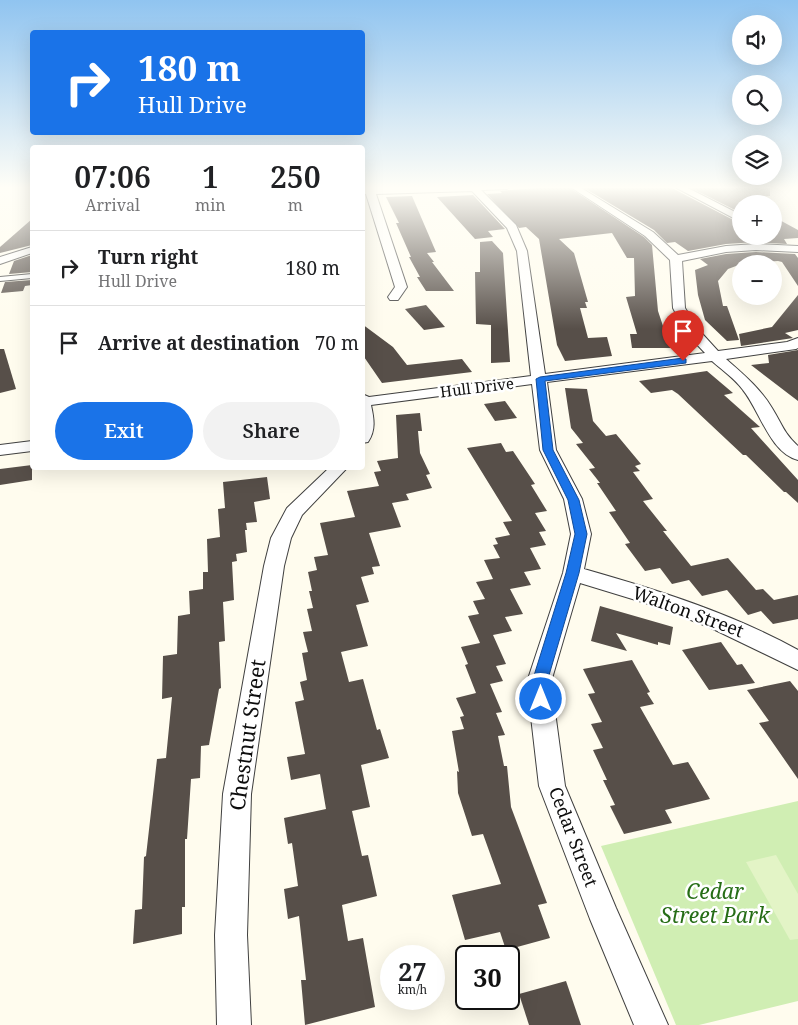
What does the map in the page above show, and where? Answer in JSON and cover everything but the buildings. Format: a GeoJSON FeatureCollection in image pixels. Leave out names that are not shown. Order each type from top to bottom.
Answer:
{"type":"FeatureCollection","features":[{"type":"Feature","properties":{"kind":"street"},"geometry":{"type":"LineString","coordinates":[[382,234],[401,286],[394,297]]}},
{"type":"Feature","properties":{"kind":"street","name":"Cedar Street"},"geometry":{"type":"LineString","coordinates":[[515,234],[522,251],[548,450],[573,500],[581,534],[573,573],[539,682],[552,786],[650,1025]]}},
{"type":"Feature","properties":{"kind":"street"},"geometry":{"type":"LineString","coordinates":[[648,234],[676,259],[679,308],[691,330],[716,357],[748,386],[764,408],[778,437],[798,455]]}},
{"type":"Feature","properties":{"kind":"street"},"geometry":{"type":"LineString","coordinates":[[782,241],[798,249]]}},
{"type":"Feature","properties":{"kind":"street"},"geometry":{"type":"LineString","coordinates":[[676,259],[726,249],[756,247],[798,249]]}},
{"type":"Feature","properties":{"kind":"street"},"geometry":{"type":"LineString","coordinates":[[0,261],[30,251]]}},
{"type":"Feature","properties":{"kind":"street","name":"Hull Drive"},"geometry":{"type":"LineString","coordinates":[[365,401],[716,357],[791,346],[798,342]]}},
{"type":"Feature","properties":{"kind":"street"},"geometry":{"type":"LineString","coordinates":[[365,412],[367,424],[365,430]]}},
{"type":"Feature","properties":{"kind":"street"},"geometry":{"type":"LineString","coordinates":[[0,450],[30,446]]}},
{"type":"Feature","properties":{"kind":"street","name":"Chestnut Street"},"geometry":{"type":"LineString","coordinates":[[234,1025],[230,934],[237,794],[274,566],[281,538],[294,512],[336,470]]}},
{"type":"Feature","properties":{"kind":"street","name":"Walton Street"},"geometry":{"type":"LineString","coordinates":[[573,573],[697,612],[765,642],[798,661]]}},
{"type":"Feature","properties":{"kind":"lane"},"geometry":{"type":"LineString","coordinates":[[0,279],[30,276]]}},
{"type":"Feature","properties":{"kind":"green space","name":"Cedar Street Park"},"geometry":{"type":"Polygon","coordinates":[[[798,801],[798,1001],[699,1025],[676,1025],[601,846],[798,801]]]}},
{"type":"Feature","properties":{"kind":"green space"},"geometry":{"type":"Polygon","coordinates":[[[776,855],[798,894],[798,939],[790,940],[746,862],[776,855]]]}},
{"type":"Feature","properties":{"kind":"route"},"geometry":{"type":"LineString","coordinates":[[541,699],[539,682],[563,599],[573,573],[581,534],[573,500],[548,450],[540,379],[683,361]]}}]}
